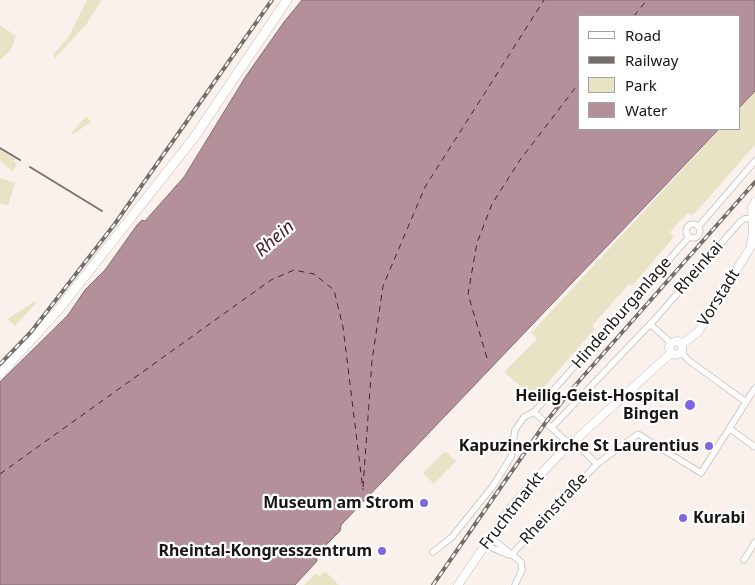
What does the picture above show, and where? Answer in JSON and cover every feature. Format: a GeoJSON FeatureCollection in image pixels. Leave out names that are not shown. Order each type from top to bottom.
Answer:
{"type":"FeatureCollection","features":[{"type":"Feature","properties":{"kind":"main road"},"geometry":{"type":"LineString","coordinates":[[0,374],[65,302],[192,139],[287,0]]}},
{"type":"Feature","properties":{"kind":"main road","name":"Vorstadt"},"geometry":{"type":"LineString","coordinates":[[682,344],[698,332],[753,244],[754,219],[752,207],[755,202]]}},
{"type":"Feature","properties":{"kind":"main road"},"geometry":{"type":"LineString","coordinates":[[677,341],[682,344],[682,353],[678,355],[671,353],[669,347],[671,343],[677,341]]}},
{"type":"Feature","properties":{"kind":"main road"},"geometry":{"type":"LineString","coordinates":[[574,442],[671,353]]}},
{"type":"Feature","properties":{"kind":"main road","name":"Fruchtmarkt"},"geometry":{"type":"LineString","coordinates":[[458,585],[490,537],[529,486],[574,442]]}},
{"type":"Feature","properties":{"kind":"street"},"geometry":{"type":"LineString","coordinates":[[698,226],[692,224],[688,226],[686,232],[689,236],[693,238],[699,235],[698,226],[755,160]]}},
{"type":"Feature","properties":{"kind":"street","name":"Rheinkai"},"geometry":{"type":"LineString","coordinates":[[552,427],[650,324],[739,223],[744,219],[754,219]]}},
{"type":"Feature","properties":{"kind":"street","name":"Hindenburganlage"},"geometry":{"type":"LineString","coordinates":[[433,552],[452,537],[485,498],[511,456],[517,426],[524,417],[534,412],[689,236]]}},
{"type":"Feature","properties":{"kind":"street"},"geometry":{"type":"LineString","coordinates":[[650,324],[671,343]]}},
{"type":"Feature","properties":{"kind":"street"},"geometry":{"type":"LineString","coordinates":[[682,353],[688,360],[746,402]]}},
{"type":"Feature","properties":{"kind":"street"},"geometry":{"type":"LineString","coordinates":[[755,388],[730,429],[755,447]]}},
{"type":"Feature","properties":{"kind":"street"},"geometry":{"type":"LineString","coordinates":[[534,412],[564,439],[574,442],[597,464]]}},
{"type":"Feature","properties":{"kind":"street","name":"Rheinstraße"},"geometry":{"type":"LineString","coordinates":[[512,555],[597,464],[638,434],[701,473],[730,429]]}},
{"type":"Feature","properties":{"kind":"street"},"geometry":{"type":"LineString","coordinates":[[490,537],[521,562],[522,570],[515,585]]}},
{"type":"Feature","properties":{"kind":"street"},"geometry":{"type":"LineString","coordinates":[[744,560],[755,542]]}},
{"type":"Feature","properties":{"kind":"street"},"geometry":{"type":"LineString","coordinates":[[485,545],[512,555]]}},
{"type":"Feature","properties":{"kind":"green space"},"geometry":{"type":"Polygon","coordinates":[[[87,0],[102,0],[86,25],[54,59],[54,54],[69,36],[87,0]]]}},
{"type":"Feature","properties":{"kind":"green space"},"geometry":{"type":"Polygon","coordinates":[[[0,25],[16,36],[11,50],[0,60],[0,25]]]}},
{"type":"Feature","properties":{"kind":"green space"},"geometry":{"type":"Polygon","coordinates":[[[755,91],[755,145],[696,212],[691,215],[688,213],[670,232],[674,237],[632,286],[629,284],[592,326],[595,329],[534,398],[504,372],[537,339],[531,333],[719,130],[740,130],[740,108],[755,91]]]}},
{"type":"Feature","properties":{"kind":"green space"},"geometry":{"type":"Polygon","coordinates":[[[86,116],[91,122],[72,135],[73,131],[86,116]]]}},
{"type":"Feature","properties":{"kind":"green space"},"geometry":{"type":"Polygon","coordinates":[[[0,150],[15,159],[14,162],[17,164],[13,172],[0,160],[0,150]]]}},
{"type":"Feature","properties":{"kind":"green space"},"geometry":{"type":"Polygon","coordinates":[[[0,178],[15,183],[8,206],[0,203],[0,178]]]}},
{"type":"Feature","properties":{"kind":"green space"},"geometry":{"type":"Polygon","coordinates":[[[35,301],[37,302],[15,326],[7,319],[35,301]]]}},
{"type":"Feature","properties":{"kind":"green space"},"geometry":{"type":"Polygon","coordinates":[[[445,451],[456,461],[434,484],[423,473],[445,451]]]}},
{"type":"Feature","properties":{"kind":"green space"},"geometry":{"type":"Polygon","coordinates":[[[325,571],[339,585],[304,585],[316,573],[320,576],[325,571]]]}},
{"type":"Feature","properties":{"kind":"water","name":"Rhein"},"geometry":{"type":"Polygon","coordinates":[[[302,0],[755,0],[755,91],[740,107],[740,15],[578,15],[578,130],[718,130],[341,525],[340,531],[316,555],[317,561],[295,585],[0,585],[0,382],[68,315],[85,290],[105,270],[137,225],[142,220],[145,221],[184,177],[246,76],[302,0]]]}},
{"type":"Feature","properties":{"kind":"waterway"},"geometry":{"type":"LineString","coordinates":[[0,148],[20,160]]}},
{"type":"Feature","properties":{"kind":"waterway"},"geometry":{"type":"LineString","coordinates":[[30,167],[102,211]]}},
{"type":"Feature","properties":{"kind":"ferry route"},"geometry":{"type":"LineString","coordinates":[[363,487],[372,361],[383,286],[425,187],[544,0]]}},
{"type":"Feature","properties":{"kind":"ferry route"},"geometry":{"type":"LineString","coordinates":[[635,15],[647,0]]}},
{"type":"Feature","properties":{"kind":"ferry route"},"geometry":{"type":"LineString","coordinates":[[487,358],[468,294],[477,243],[492,204],[520,160],[578,84]]}},
{"type":"Feature","properties":{"kind":"ferry route"},"geometry":{"type":"LineString","coordinates":[[0,474],[271,280],[294,270],[314,274],[334,290],[343,327],[363,490]]}},
{"type":"Feature","properties":{"kind":"railway"},"geometry":{"type":"LineString","coordinates":[[0,364],[31,332],[114,225],[272,0]]}},
{"type":"Feature","properties":{"kind":"railway"},"geometry":{"type":"LineString","coordinates":[[433,585],[546,422],[572,389],[755,182]]}},
{"type":"Feature","properties":{"kind":"place","name":"Heilig-Geist-Hospital Bingen"},"geometry":{"type":"Point","coordinates":[690,405]}},
{"type":"Feature","properties":{"kind":"place","name":"Kapuzinerkirche St Laurentius"},"geometry":{"type":"Point","coordinates":[709,446]}},
{"type":"Feature","properties":{"kind":"place","name":"Museum am Strom"},"geometry":{"type":"Point","coordinates":[424,503]}},
{"type":"Feature","properties":{"kind":"place","name":"Kurabi"},"geometry":{"type":"Point","coordinates":[683,518]}},
{"type":"Feature","properties":{"kind":"place","name":"Rheintal-Kongresszentrum"},"geometry":{"type":"Point","coordinates":[382,551]}}]}
